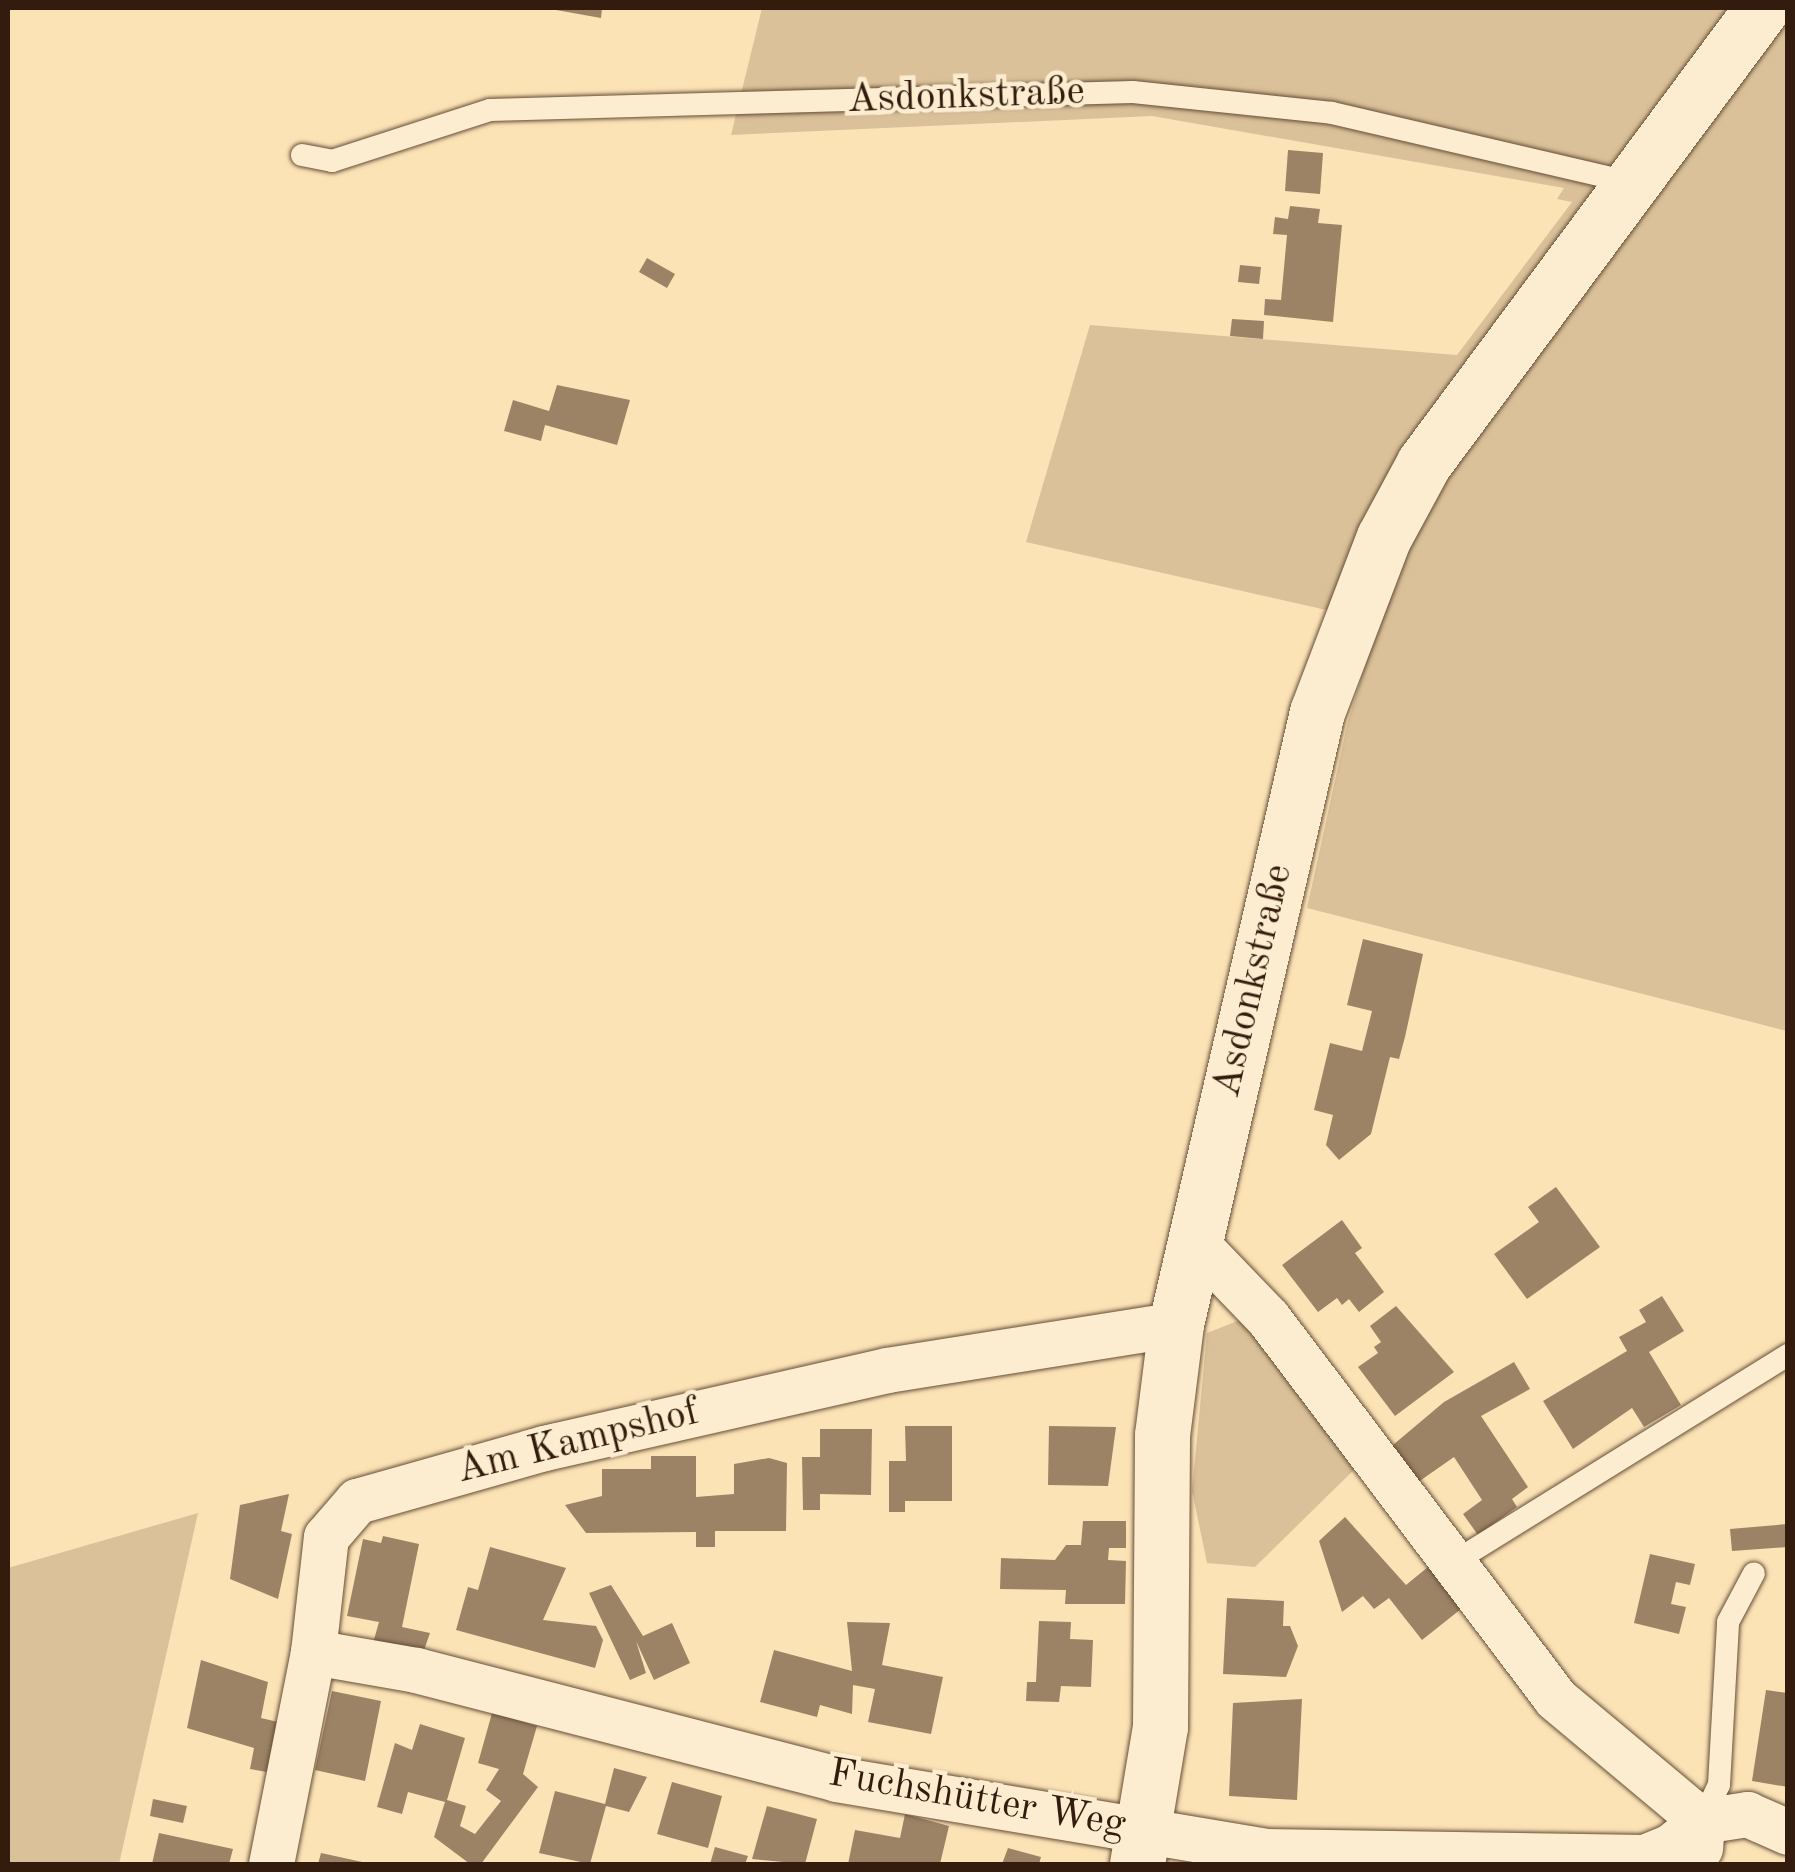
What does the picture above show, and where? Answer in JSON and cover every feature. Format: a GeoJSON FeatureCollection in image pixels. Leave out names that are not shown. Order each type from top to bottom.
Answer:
{"type":"FeatureCollection","features":[{"type":"Feature","properties":{"kind":"street","name":"Asdonkstraße"},"geometry":{"type":"LineString","coordinates":[[1141,1847],[1160,1727],[1162,1435],[1176,1324],[1318,712],[1348,622],[1424,463],[1629,182],[1762,8]]}},
{"type":"Feature","properties":{"kind":"street"},"geometry":{"type":"LineString","coordinates":[[1193,1240],[1268,1318],[1556,1698],[1700,1843]]}},
{"type":"Feature","properties":{"kind":"street","name":"Am Kampshof"},"geometry":{"type":"LineString","coordinates":[[270,1864],[313,1652],[326,1537],[357,1500],[544,1448],[887,1370],[1176,1324]]}},
{"type":"Feature","properties":{"kind":"street","name":"Fuchshütter Weg"},"geometry":{"type":"LineString","coordinates":[[313,1652],[416,1670],[836,1778],[1141,1847],[1644,1856],[1672,1846],[1700,1843],[1747,1814],[1788,1832]]}},
{"type":"Feature","properties":{"kind":"lane","name":"Asdonkstraße"},"geometry":{"type":"LineString","coordinates":[[302,155],[332,160],[490,110],[1133,92],[1332,113],[1629,182]]}},
{"type":"Feature","properties":{"kind":"lane"},"geometry":{"type":"LineString","coordinates":[[1454,1562],[1788,1356]]}},
{"type":"Feature","properties":{"kind":"lane"},"geometry":{"type":"LineString","coordinates":[[1700,1843],[1718,1785],[1728,1622],[1754,1573]]}},
{"type":"Feature","properties":{"kind":"shaded area"},"geometry":{"type":"Polygon","coordinates":[[[762,8],[1787,8],[1787,1031],[1307,908],[1348,721],[1379,622],[1026,542],[1090,325],[1457,355],[1572,202],[1557,199],[1564,188],[1152,116],[731,135],[762,8]]]}},
{"type":"Feature","properties":{"kind":"shaded area"},"geometry":{"type":"Polygon","coordinates":[[[1245,1318],[1365,1459],[1255,1567],[1207,1563],[1192,1491],[1207,1333],[1245,1318]]]}},
{"type":"Feature","properties":{"kind":"shaded area"},"geometry":{"type":"Polygon","coordinates":[[[198,1513],[119,1864],[8,1864],[8,1568],[198,1513]]]}},
{"type":"Feature","properties":{"kind":"building"},"geometry":{"type":"Polygon","coordinates":[[[545,8],[602,8],[601,18],[545,8]]]}},
{"type":"Feature","properties":{"kind":"building"},"geometry":{"type":"Polygon","coordinates":[[[1288,150],[1323,153],[1320,194],[1285,191],[1288,150]]]}},
{"type":"Feature","properties":{"kind":"building"},"geometry":{"type":"Polygon","coordinates":[[[1290,206],[1320,209],[1318,223],[1342,225],[1333,322],[1264,315],[1265,299],[1281,300],[1287,235],[1273,234],[1275,217],[1288,219],[1290,206]]]}},
{"type":"Feature","properties":{"kind":"building"},"geometry":{"type":"Polygon","coordinates":[[[647,258],[675,274],[667,288],[639,272],[647,258]]]}},
{"type":"Feature","properties":{"kind":"building"},"geometry":{"type":"Polygon","coordinates":[[[1240,265],[1261,267],[1259,284],[1238,282],[1240,265]]]}},
{"type":"Feature","properties":{"kind":"building"},"geometry":{"type":"Polygon","coordinates":[[[1232,319],[1264,321],[1263,339],[1230,336],[1232,319]]]}},
{"type":"Feature","properties":{"kind":"building"},"geometry":{"type":"Polygon","coordinates":[[[557,385],[630,400],[617,445],[545,425],[541,441],[504,431],[513,400],[549,411],[557,385]]]}},
{"type":"Feature","properties":{"kind":"building"},"geometry":{"type":"Polygon","coordinates":[[[1363,939],[1423,954],[1399,1059],[1390,1057],[1371,1134],[1339,1160],[1326,1145],[1333,1115],[1314,1110],[1330,1043],[1362,1051],[1372,1011],[1347,1005],[1363,939]]]}},
{"type":"Feature","properties":{"kind":"building"},"geometry":{"type":"Polygon","coordinates":[[[1556,1187],[1600,1247],[1527,1299],[1494,1254],[1539,1222],[1528,1207],[1556,1187]]]}},
{"type":"Feature","properties":{"kind":"building"},"geometry":{"type":"Polygon","coordinates":[[[1342,1220],[1362,1248],[1355,1253],[1384,1292],[1359,1312],[1349,1299],[1342,1305],[1337,1298],[1318,1312],[1282,1265],[1342,1220]]]}},
{"type":"Feature","properties":{"kind":"building"},"geometry":{"type":"Polygon","coordinates":[[[1662,1296],[1684,1331],[1649,1352],[1681,1405],[1644,1427],[1632,1408],[1573,1449],[1543,1401],[1627,1351],[1619,1337],[1646,1322],[1639,1310],[1662,1296]]]}},
{"type":"Feature","properties":{"kind":"building"},"geometry":{"type":"Polygon","coordinates":[[[1396,1306],[1454,1372],[1395,1416],[1358,1367],[1378,1353],[1374,1347],[1381,1342],[1370,1326],[1396,1306]]]}},
{"type":"Feature","properties":{"kind":"building"},"geometry":{"type":"Polygon","coordinates":[[[1514,1362],[1530,1389],[1481,1416],[1528,1487],[1512,1499],[1517,1507],[1478,1535],[1463,1514],[1482,1500],[1454,1457],[1414,1485],[1387,1450],[1444,1402],[1514,1362]]]}},
{"type":"Feature","properties":{"kind":"building"},"geometry":{"type":"Polygon","coordinates":[[[905,1426],[952,1426],[952,1501],[905,1501],[905,1512],[889,1512],[889,1461],[906,1461],[905,1426]]]}},
{"type":"Feature","properties":{"kind":"building"},"geometry":{"type":"Polygon","coordinates":[[[1049,1426],[1116,1427],[1108,1486],[1048,1485],[1049,1426]]]}},
{"type":"Feature","properties":{"kind":"building"},"geometry":{"type":"Polygon","coordinates":[[[820,1429],[872,1429],[871,1495],[820,1494],[820,1510],[803,1510],[802,1457],[820,1457],[820,1429]]]}},
{"type":"Feature","properties":{"kind":"building"},"geometry":{"type":"Polygon","coordinates":[[[651,1456],[696,1456],[696,1497],[734,1494],[734,1464],[769,1458],[787,1463],[786,1531],[715,1531],[715,1547],[696,1547],[696,1532],[586,1533],[565,1505],[602,1496],[602,1469],[651,1469],[651,1456]]]}},
{"type":"Feature","properties":{"kind":"building"},"geometry":{"type":"Polygon","coordinates":[[[289,1494],[281,1531],[292,1534],[278,1599],[230,1579],[240,1505],[289,1494]]]}},
{"type":"Feature","properties":{"kind":"building"},"geometry":{"type":"Polygon","coordinates":[[[1345,1517],[1406,1585],[1428,1567],[1461,1609],[1422,1640],[1389,1598],[1374,1609],[1363,1596],[1342,1612],[1319,1541],[1345,1517]]]}},
{"type":"Feature","properties":{"kind":"building"},"geometry":{"type":"Polygon","coordinates":[[[1083,1521],[1126,1521],[1126,1548],[1109,1548],[1108,1560],[1126,1561],[1125,1604],[1065,1604],[1066,1590],[1000,1589],[1001,1558],[1055,1560],[1066,1545],[1081,1545],[1083,1521]]]}},
{"type":"Feature","properties":{"kind":"building"},"geometry":{"type":"Polygon","coordinates":[[[1788,1524],[1788,1547],[1732,1551],[1730,1529],[1788,1524]]]}},
{"type":"Feature","properties":{"kind":"building"},"geometry":{"type":"Polygon","coordinates":[[[383,1536],[419,1544],[402,1627],[430,1633],[422,1656],[373,1643],[379,1622],[347,1616],[363,1539],[381,1543],[383,1536]]]}},
{"type":"Feature","properties":{"kind":"building"},"geometry":{"type":"Polygon","coordinates":[[[490,1547],[566,1568],[543,1620],[596,1626],[603,1640],[595,1668],[456,1630],[468,1587],[478,1590],[490,1547]]]}},
{"type":"Feature","properties":{"kind":"building"},"geometry":{"type":"Polygon","coordinates":[[[1650,1554],[1695,1564],[1690,1585],[1676,1582],[1671,1604],[1686,1607],[1679,1634],[1634,1623],[1650,1554]]]}},
{"type":"Feature","properties":{"kind":"building"},"geometry":{"type":"Polygon","coordinates":[[[611,1585],[643,1636],[672,1623],[690,1663],[654,1680],[636,1641],[646,1673],[630,1680],[589,1593],[611,1585]]]}},
{"type":"Feature","properties":{"kind":"building"},"geometry":{"type":"Polygon","coordinates":[[[1227,1598],[1284,1601],[1283,1626],[1290,1626],[1298,1646],[1286,1677],[1223,1674],[1227,1598]]]}},
{"type":"Feature","properties":{"kind":"building"},"geometry":{"type":"Polygon","coordinates":[[[1039,1621],[1071,1622],[1070,1639],[1093,1640],[1091,1687],[1061,1686],[1059,1702],[1026,1701],[1027,1682],[1036,1682],[1039,1621]]]}},
{"type":"Feature","properties":{"kind":"building"},"geometry":{"type":"Polygon","coordinates":[[[847,1622],[890,1623],[882,1665],[943,1677],[931,1734],[868,1722],[875,1689],[853,1685],[852,1714],[820,1705],[817,1717],[760,1702],[774,1650],[852,1671],[847,1622]]]}},
{"type":"Feature","properties":{"kind":"building"},"geometry":{"type":"Polygon","coordinates":[[[201,1660],[268,1682],[261,1718],[278,1722],[267,1772],[250,1769],[254,1748],[187,1728],[201,1660]]]}},
{"type":"Feature","properties":{"kind":"building"},"geometry":{"type":"Polygon","coordinates":[[[1766,1690],[1788,1693],[1788,1787],[1752,1781],[1766,1690]]]}},
{"type":"Feature","properties":{"kind":"building"},"geometry":{"type":"Polygon","coordinates":[[[332,1691],[381,1701],[365,1781],[315,1770],[332,1691]]]}},
{"type":"Feature","properties":{"kind":"building"},"geometry":{"type":"Polygon","coordinates":[[[1302,1699],[1297,1800],[1229,1796],[1233,1703],[1302,1699]]]}},
{"type":"Feature","properties":{"kind":"building"},"geometry":{"type":"Polygon","coordinates":[[[492,1713],[537,1726],[523,1774],[538,1787],[481,1864],[470,1864],[434,1837],[445,1802],[408,1792],[402,1814],[377,1807],[395,1743],[412,1750],[420,1724],[465,1738],[447,1800],[466,1806],[460,1826],[475,1834],[501,1801],[486,1790],[499,1769],[478,1763],[492,1713]]]}},
{"type":"Feature","properties":{"kind":"building"},"geometry":{"type":"Polygon","coordinates":[[[614,1768],[647,1777],[629,1812],[606,1806],[590,1864],[539,1853],[555,1791],[605,1804],[614,1768]]]}},
{"type":"Feature","properties":{"kind":"building"},"geometry":{"type":"Polygon","coordinates":[[[672,1782],[722,1796],[708,1848],[657,1834],[672,1782]]]}},
{"type":"Feature","properties":{"kind":"building"},"geometry":{"type":"Polygon","coordinates":[[[153,1799],[187,1806],[183,1823],[150,1816],[153,1799]]]}},
{"type":"Feature","properties":{"kind":"building"},"geometry":{"type":"Polygon","coordinates":[[[767,1806],[817,1819],[805,1864],[752,1859],[767,1806]]]}},
{"type":"Feature","properties":{"kind":"building"},"geometry":{"type":"Polygon","coordinates":[[[905,1814],[949,1826],[940,1864],[848,1864],[855,1830],[900,1838],[905,1814]]]}},
{"type":"Feature","properties":{"kind":"building"},"geometry":{"type":"Polygon","coordinates":[[[159,1833],[233,1849],[229,1864],[152,1864],[159,1833]]]}},
{"type":"Feature","properties":{"kind":"building"},"geometry":{"type":"Polygon","coordinates":[[[715,1847],[748,1856],[745,1864],[710,1864],[715,1847]]]}},
{"type":"Feature","properties":{"kind":"building"},"geometry":{"type":"Polygon","coordinates":[[[1008,1848],[1041,1857],[1039,1864],[1002,1864],[1008,1848]]]}},
{"type":"Feature","properties":{"kind":"building"},"geometry":{"type":"Polygon","coordinates":[[[321,1853],[367,1863],[367,1864],[318,1864],[321,1853]]]}}]}
